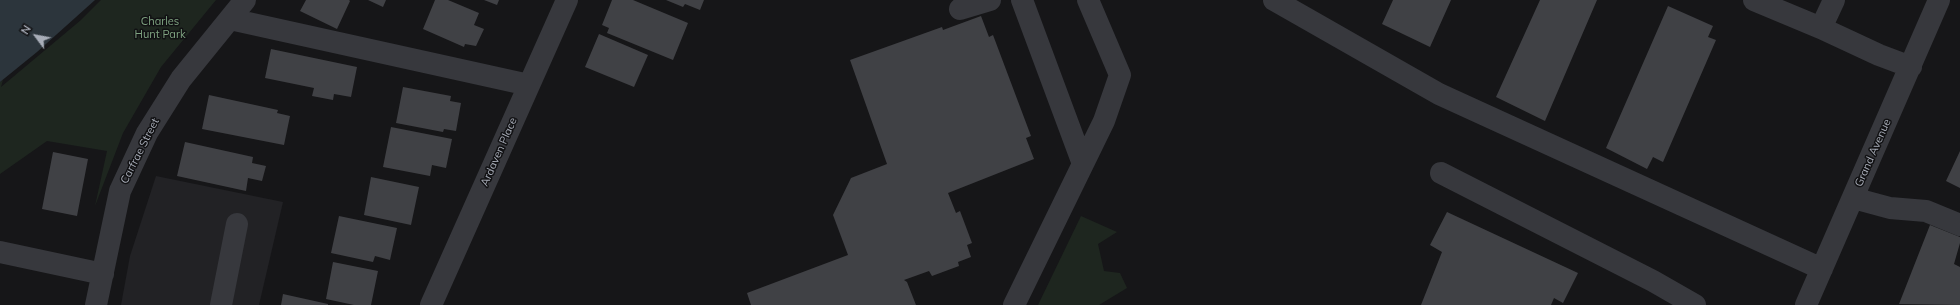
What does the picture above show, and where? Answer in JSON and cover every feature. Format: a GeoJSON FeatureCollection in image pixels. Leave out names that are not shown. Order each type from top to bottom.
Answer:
{"type":"FeatureCollection","features":[{"type":"Feature","properties":{"kind":"street","name":"Carfrae Street"},"geometry":{"type":"LineString","coordinates":[[96,305],[120,191],[147,133],[181,79],[245,0]]}},
{"type":"Feature","properties":{"kind":"street","name":"Ardaven Place"},"geometry":{"type":"LineString","coordinates":[[430,305],[567,0]]}},
{"type":"Feature","properties":{"kind":"street"},"geometry":{"type":"LineString","coordinates":[[960,9],[990,0]]}},
{"type":"Feature","properties":{"kind":"street"},"geometry":{"type":"LineString","coordinates":[[1022,0],[1083,164]]}},
{"type":"Feature","properties":{"kind":"street"},"geometry":{"type":"LineString","coordinates":[[1014,305],[1104,121],[1120,75],[1088,0]]}},
{"type":"Feature","properties":{"kind":"street"},"geometry":{"type":"LineString","coordinates":[[1274,0],[1440,94],[1822,269]]}},
{"type":"Feature","properties":{"kind":"street"},"geometry":{"type":"LineString","coordinates":[[1754,0],[1822,28],[1879,55],[1910,67]]}},
{"type":"Feature","properties":{"kind":"street"},"geometry":{"type":"LineString","coordinates":[[1822,28],[1834,0]]}},
{"type":"Feature","properties":{"kind":"street","name":"Grand Avenue"},"geometry":{"type":"LineString","coordinates":[[1806,305],[1939,0]]}},
{"type":"Feature","properties":{"kind":"street"},"geometry":{"type":"LineString","coordinates":[[230,19],[529,86]]}},
{"type":"Feature","properties":{"kind":"street"},"geometry":{"type":"LineString","coordinates":[[1441,173],[1653,281],[1695,305]]}},
{"type":"Feature","properties":{"kind":"street"},"geometry":{"type":"LineString","coordinates":[[1853,198],[1890,208],[1926,211],[1960,225]]}},
{"type":"Feature","properties":{"kind":"street"},"geometry":{"type":"LineString","coordinates":[[221,305],[236,224]]}},
{"type":"Feature","properties":{"kind":"street"},"geometry":{"type":"LineString","coordinates":[[0,252],[103,274]]}},
{"type":"Feature","properties":{"kind":"shaded area"},"geometry":{"type":"Polygon","coordinates":[[[0,0],[95,0],[37,52],[0,82],[0,0]]]}},
{"type":"Feature","properties":{"kind":"shaded area"},"geometry":{"type":"Polygon","coordinates":[[[156,176],[283,202],[259,305],[121,305],[130,256],[156,176]]]}},
{"type":"Feature","properties":{"kind":"green space","name":"Charles Hunt Park"},"geometry":{"type":"Polygon","coordinates":[[[101,0],[216,0],[161,67],[123,133],[95,206],[107,151],[47,141],[0,174],[0,82],[3,80],[1,87],[81,20],[101,0]]]}},
{"type":"Feature","properties":{"kind":"green space"},"geometry":{"type":"Polygon","coordinates":[[[1081,216],[1117,232],[1098,244],[1104,271],[1120,273],[1127,288],[1099,305],[1038,305],[1081,216]]]}},
{"type":"Feature","properties":{"kind":"building"},"geometry":{"type":"Polygon","coordinates":[[[306,0],[350,1],[337,29],[300,11],[306,0]]]}},
{"type":"Feature","properties":{"kind":"building"},"geometry":{"type":"Polygon","coordinates":[[[368,0],[386,0],[383,7],[368,0]]]}},
{"type":"Feature","properties":{"kind":"building"},"geometry":{"type":"Polygon","coordinates":[[[435,0],[448,0],[479,13],[474,25],[484,29],[476,46],[465,44],[464,47],[423,29],[435,0]]]}},
{"type":"Feature","properties":{"kind":"building"},"geometry":{"type":"Polygon","coordinates":[[[484,0],[499,0],[497,5],[484,0]]]}},
{"type":"Feature","properties":{"kind":"building"},"geometry":{"type":"Polygon","coordinates":[[[612,0],[633,0],[688,23],[673,60],[607,33],[609,28],[602,25],[612,0]]]}},
{"type":"Feature","properties":{"kind":"building"},"geometry":{"type":"Polygon","coordinates":[[[666,0],[704,0],[700,10],[685,4],[683,7],[666,0]]]}},
{"type":"Feature","properties":{"kind":"building"},"geometry":{"type":"Polygon","coordinates":[[[1393,0],[1451,0],[1430,47],[1382,24],[1393,0]]]}},
{"type":"Feature","properties":{"kind":"building"},"geometry":{"type":"Polygon","coordinates":[[[1540,0],[1597,0],[1545,121],[1496,97],[1540,0]]]}},
{"type":"Feature","properties":{"kind":"building"},"geometry":{"type":"Polygon","coordinates":[[[1668,6],[1713,26],[1708,37],[1716,40],[1663,162],[1653,157],[1647,169],[1606,148],[1668,6]]]}},
{"type":"Feature","properties":{"kind":"building"},"geometry":{"type":"Polygon","coordinates":[[[981,16],[989,37],[993,35],[1031,136],[1026,138],[1034,159],[948,193],[956,213],[960,211],[972,243],[967,245],[971,257],[958,262],[959,266],[932,276],[929,271],[904,280],[907,282],[916,305],[751,305],[747,293],[848,255],[833,215],[851,178],[887,164],[850,60],[942,27],[943,30],[981,16]]]}},
{"type":"Feature","properties":{"kind":"building"},"geometry":{"type":"Polygon","coordinates":[[[599,34],[648,55],[634,87],[585,67],[599,34]]]}},
{"type":"Feature","properties":{"kind":"building"},"geometry":{"type":"Polygon","coordinates":[[[271,49],[357,67],[351,97],[334,94],[333,100],[312,96],[314,88],[265,78],[271,49]]]}},
{"type":"Feature","properties":{"kind":"building"},"geometry":{"type":"Polygon","coordinates":[[[403,87],[451,96],[450,101],[461,103],[456,131],[444,129],[443,132],[396,123],[403,87]]]}},
{"type":"Feature","properties":{"kind":"building"},"geometry":{"type":"Polygon","coordinates":[[[209,95],[278,110],[277,113],[290,116],[284,145],[202,129],[209,95]]]}},
{"type":"Feature","properties":{"kind":"building"},"geometry":{"type":"Polygon","coordinates":[[[391,127],[452,139],[446,168],[432,165],[430,176],[383,167],[391,127]]]}},
{"type":"Feature","properties":{"kind":"building"},"geometry":{"type":"Polygon","coordinates":[[[185,142],[253,157],[252,163],[266,166],[262,181],[248,178],[246,191],[177,176],[185,142]]]}},
{"type":"Feature","properties":{"kind":"building"},"geometry":{"type":"Polygon","coordinates":[[[1960,151],[1960,188],[1946,181],[1960,151]]]}},
{"type":"Feature","properties":{"kind":"building"},"geometry":{"type":"Polygon","coordinates":[[[53,152],[88,159],[77,216],[42,209],[53,152]]]}},
{"type":"Feature","properties":{"kind":"building"},"geometry":{"type":"Polygon","coordinates":[[[371,177],[419,187],[411,225],[364,215],[371,177]]]}},
{"type":"Feature","properties":{"kind":"building"},"geometry":{"type":"Polygon","coordinates":[[[1447,212],[1578,273],[1563,303],[1554,298],[1551,305],[1421,305],[1442,252],[1430,245],[1447,212]]]}},
{"type":"Feature","properties":{"kind":"building"},"geometry":{"type":"Polygon","coordinates":[[[339,216],[397,228],[390,260],[375,256],[373,262],[331,253],[339,216]]]}},
{"type":"Feature","properties":{"kind":"building"},"geometry":{"type":"Polygon","coordinates":[[[1930,225],[1960,237],[1960,243],[1954,264],[1960,267],[1960,305],[1899,304],[1930,225]]]}},
{"type":"Feature","properties":{"kind":"building"},"geometry":{"type":"Polygon","coordinates":[[[333,262],[378,271],[371,305],[354,305],[326,299],[333,262]]]}},
{"type":"Feature","properties":{"kind":"building"},"geometry":{"type":"Polygon","coordinates":[[[283,294],[328,304],[328,305],[281,305],[283,294]]]}}]}
